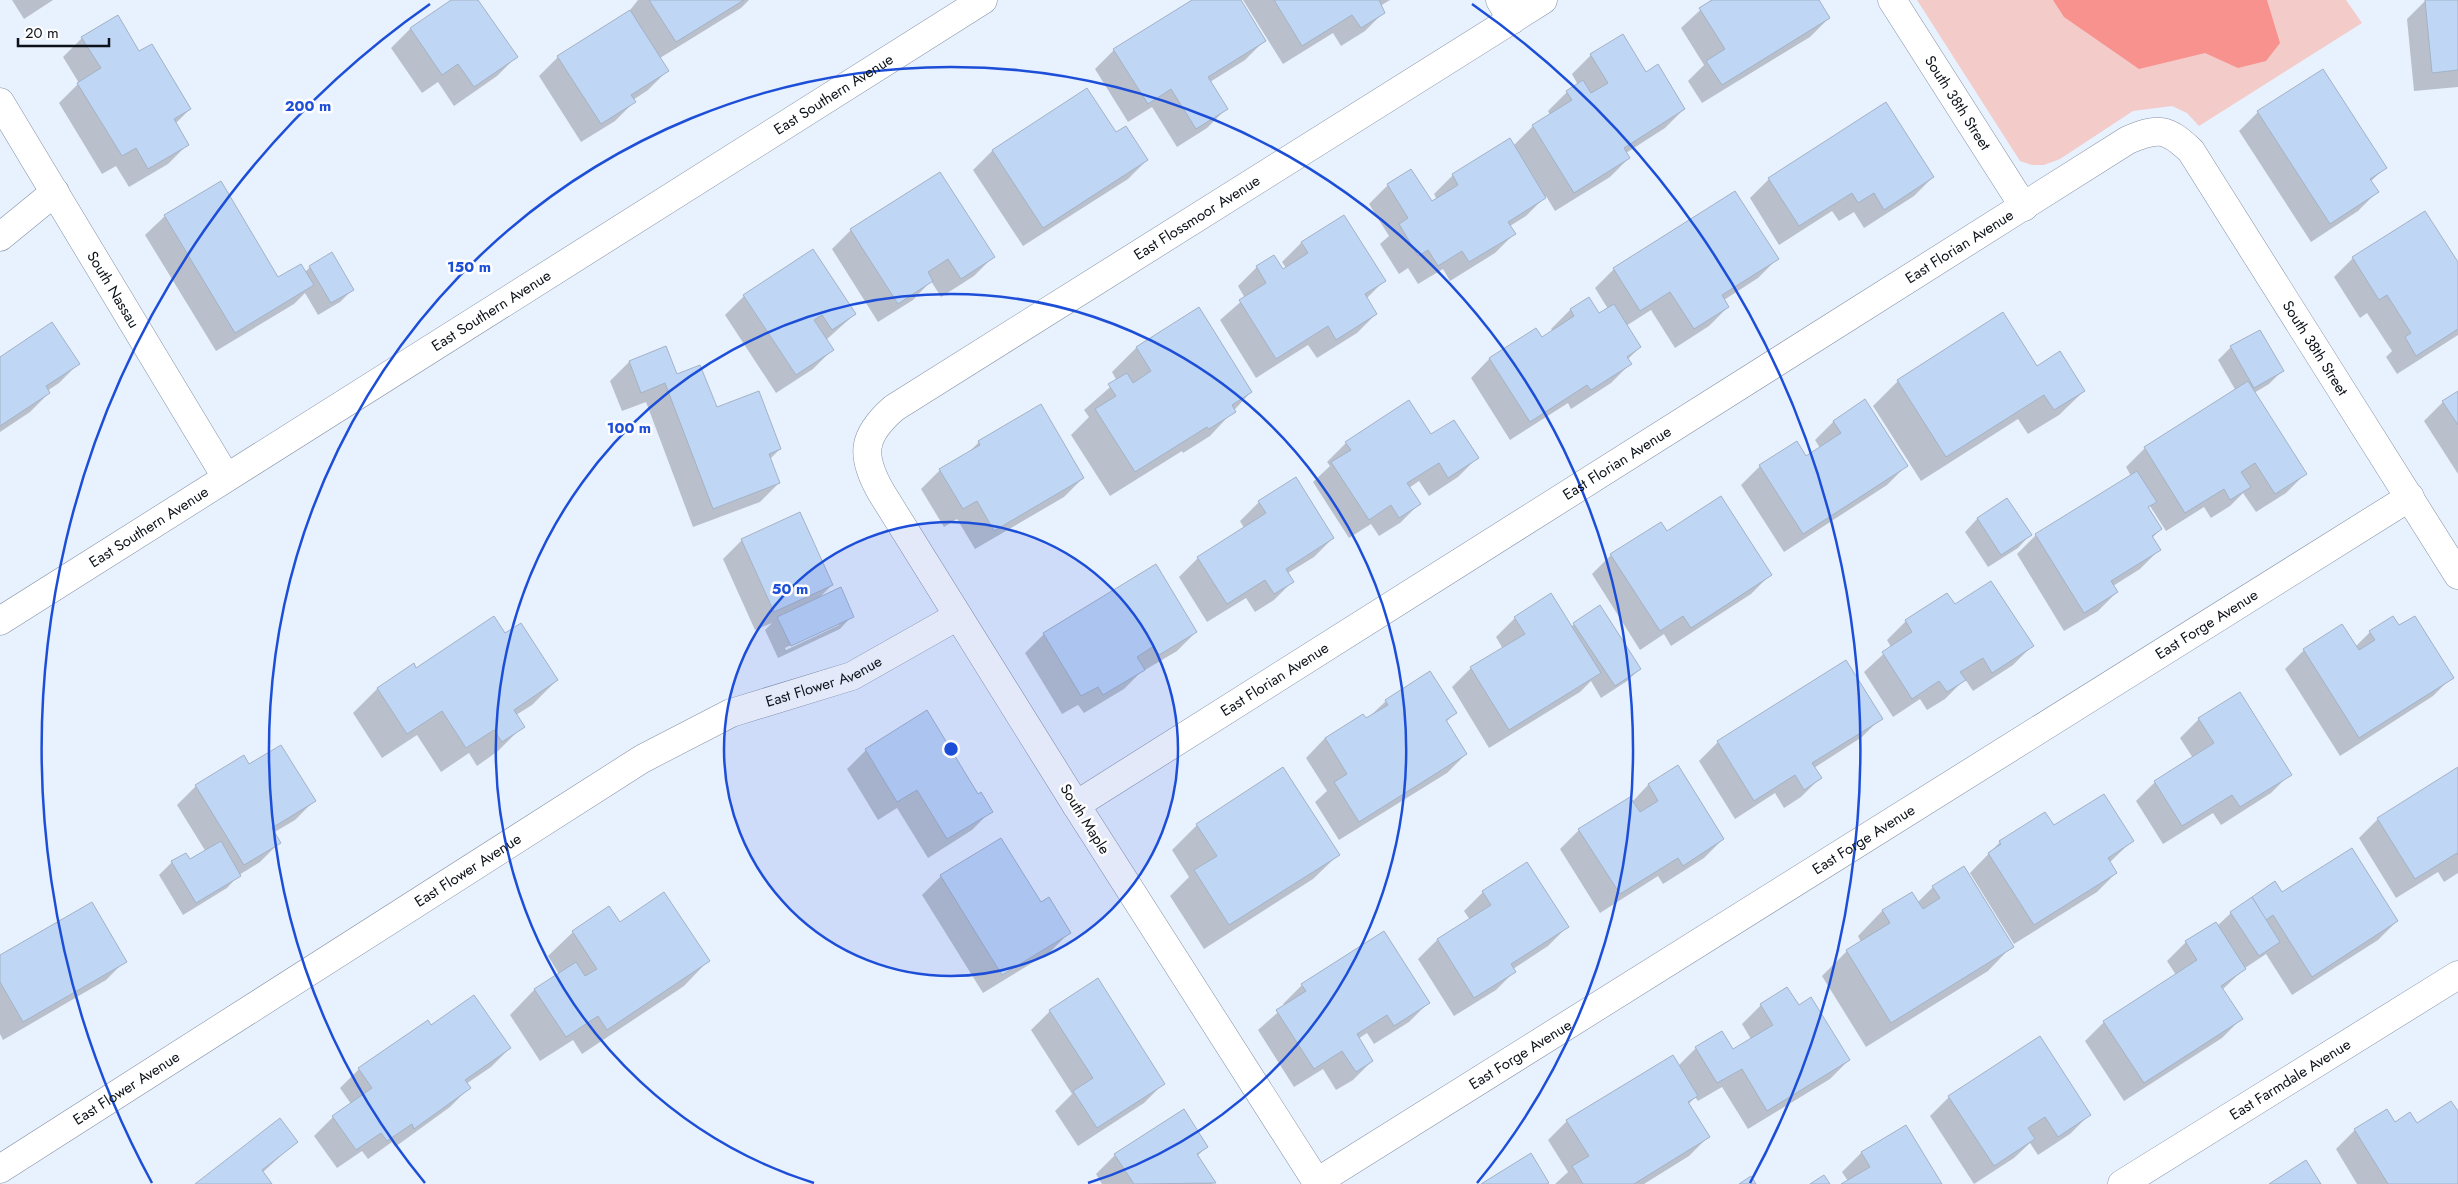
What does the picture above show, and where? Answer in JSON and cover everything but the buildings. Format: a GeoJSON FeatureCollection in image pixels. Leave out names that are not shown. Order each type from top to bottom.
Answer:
{"type":"FeatureCollection","features":[{"type":"Feature","properties":{"kind":"street","name":"East Southern Avenue"},"geometry":{"type":"LineString","coordinates":[[0,621],[983,0]]}},
{"type":"Feature","properties":{"kind":"street","name":"East Flossmoor Avenue"},"geometry":{"type":"LineString","coordinates":[[866,448],[871,432],[894,408],[1506,10],[1544,0]]}},
{"type":"Feature","properties":{"kind":"street","name":"South 38th Street"},"geometry":{"type":"LineString","coordinates":[[1892,0],[2024,207]]}},
{"type":"Feature","properties":{"kind":"street","name":"South Nassau"},"geometry":{"type":"LineString","coordinates":[[0,102],[226,477]]}},
{"type":"Feature","properties":{"kind":"street","name":"South 38th Street"},"geometry":{"type":"LineString","coordinates":[[2161,130],[2177,138],[2191,151],[2458,575]]}},
{"type":"Feature","properties":{"kind":"street","name":"East Florian Avenue"},"geometry":{"type":"LineString","coordinates":[[1076,805],[2128,140],[2147,132],[2161,130]]}},
{"type":"Feature","properties":{"kind":"street"},"geometry":{"type":"LineString","coordinates":[[0,237],[55,192]]}},
{"type":"Feature","properties":{"kind":"street","name":"South Maple"},"geometry":{"type":"LineString","coordinates":[[866,448],[868,464],[874,480],[1076,805],[1318,1183]]}},
{"type":"Feature","properties":{"kind":"street","name":"East Forge Avenue"},"geometry":{"type":"LineString","coordinates":[[1318,1183],[2410,497]]}},
{"type":"Feature","properties":{"kind":"street","name":"East Flower Avenue"},"geometry":{"type":"LineString","coordinates":[[0,1169],[642,759],[732,713],[852,676],[958,616]]}},
{"type":"Feature","properties":{"kind":"street","name":"East Farmdale Avenue"},"geometry":{"type":"LineString","coordinates":[[2122,1184],[2458,975]]}},
{"type":"Feature","properties":{"kind":"shaded area"},"geometry":{"type":"Polygon","coordinates":[[[1917,0],[2346,0],[2362,23],[2199,126],[2187,113],[2172,106],[2133,111],[2060,159],[2044,165],[2032,165],[2020,161],[1917,0]]]}},
{"type":"Feature","properties":{"kind":"shaded area"},"geometry":{"type":"Polygon","coordinates":[[[2053,0],[2267,0],[2280,43],[2266,61],[2238,68],[2205,53],[2139,69],[2064,17],[2053,0]]]}}]}
